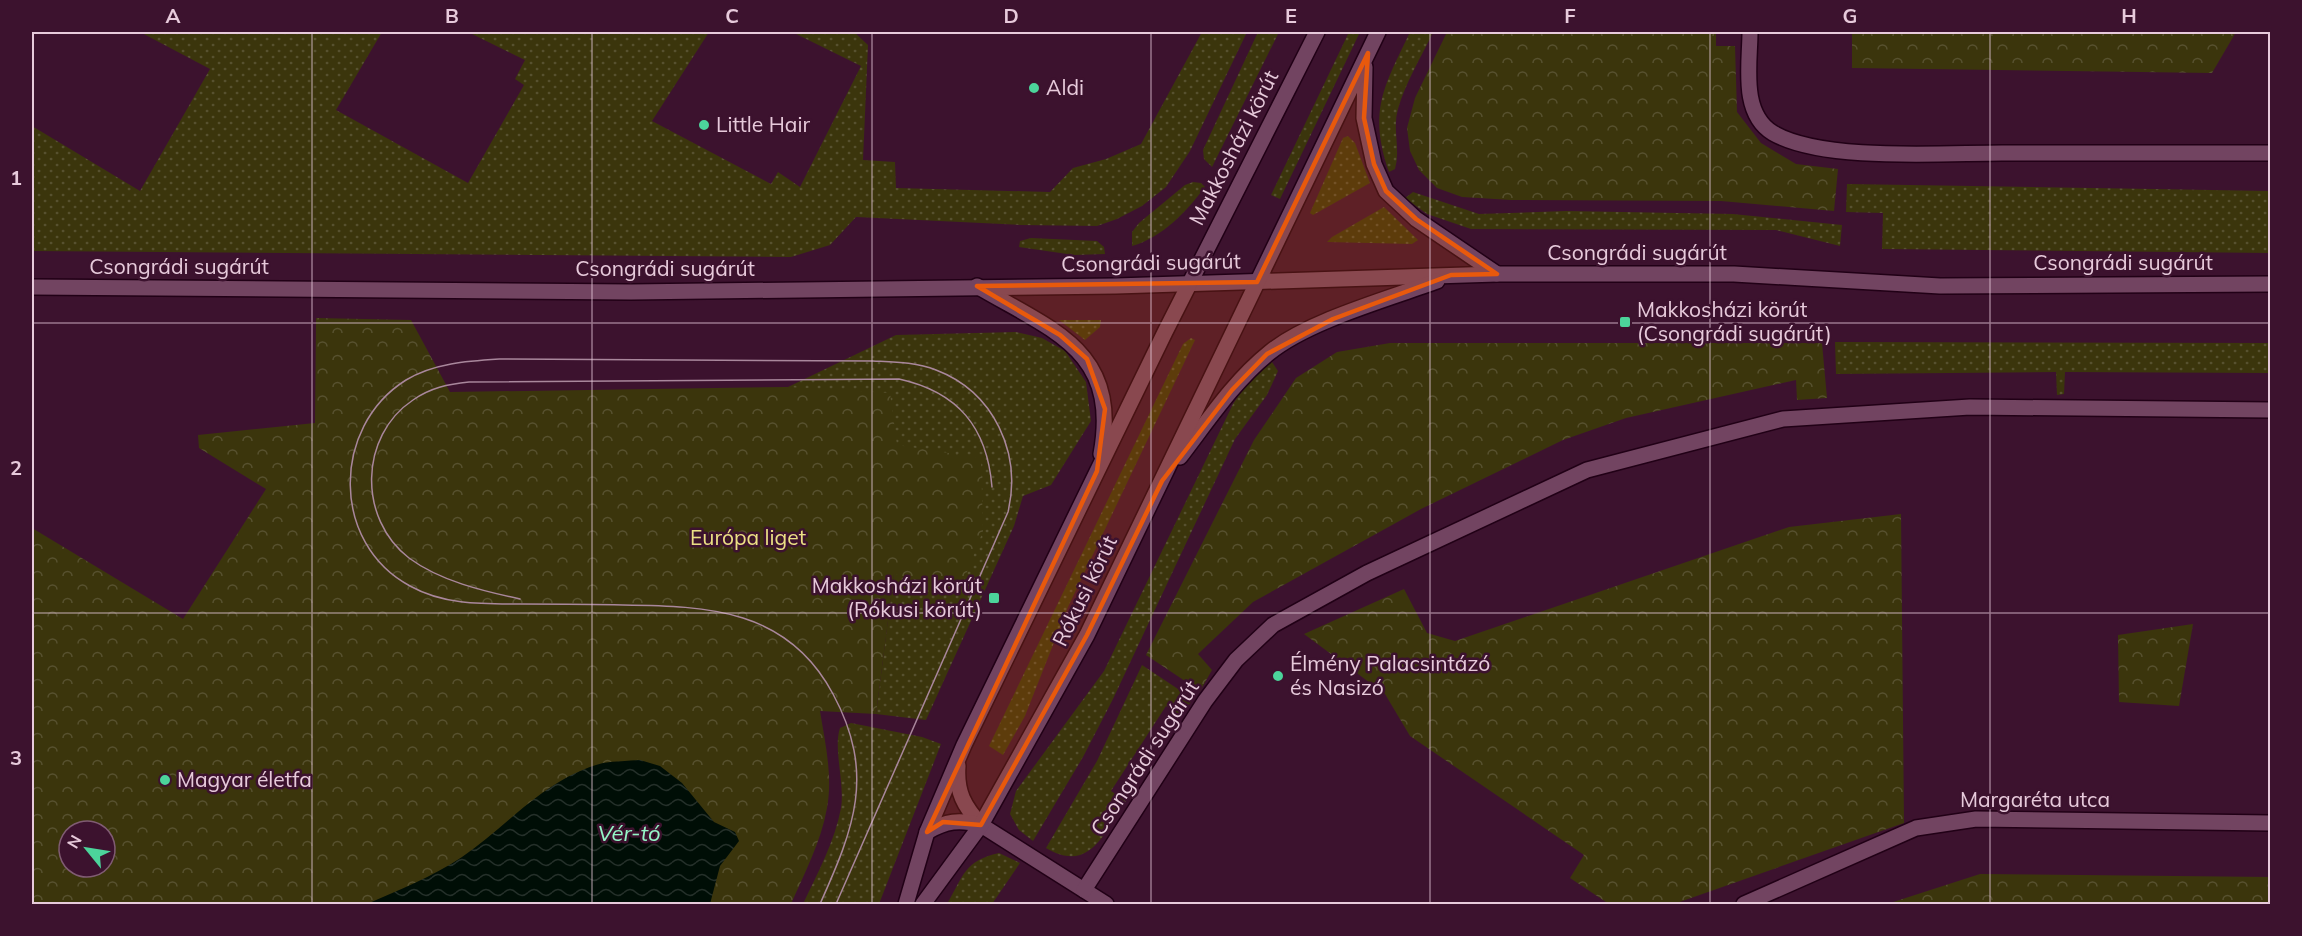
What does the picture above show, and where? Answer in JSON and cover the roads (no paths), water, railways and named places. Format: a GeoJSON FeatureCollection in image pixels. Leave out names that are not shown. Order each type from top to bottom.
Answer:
{"type":"FeatureCollection","features":[{"type":"Feature","properties":{"kind":"main road","name":"Makkosházi körút"},"geometry":{"type":"LineString","coordinates":[[1190,283],[1317,32]]}},
{"type":"Feature","properties":{"kind":"main road"},"geometry":{"type":"LineString","coordinates":[[1257,282],[1378,32]]}},
{"type":"Feature","properties":{"kind":"main road"},"geometry":{"type":"LineString","coordinates":[[1750,32],[1749,93],[1756,114],[1772,132],[1818,149],[1893,153],[2271,153]]}},
{"type":"Feature","properties":{"kind":"main road"},"geometry":{"type":"LineString","coordinates":[[1368,53],[1364,74],[1364,118],[1374,164],[1386,191],[1416,219],[1497,274]]}},
{"type":"Feature","properties":{"kind":"main road","name":"Csongrádi sugárút"},"geometry":{"type":"LineString","coordinates":[[32,287],[631,292],[1257,282],[1497,274],[1734,274],[1940,286],[2271,284]]}},
{"type":"Feature","properties":{"kind":"main road"},"geometry":{"type":"LineString","coordinates":[[1162,481],[1232,390],[1274,350],[1333,319],[1451,275]]}},
{"type":"Feature","properties":{"kind":"main road","name":"Rókusi körút"},"geometry":{"type":"LineString","coordinates":[[923,904],[981,825],[1082,646],[1257,282]]}},
{"type":"Feature","properties":{"kind":"main road","name":"Rókusi körút"},"geometry":{"type":"LineString","coordinates":[[906,904],[927,832],[958,759],[1190,283]]}},
{"type":"Feature","properties":{"kind":"main road"},"geometry":{"type":"LineString","coordinates":[[977,286],[1060,336],[1087,359],[1102,391],[1105,410],[1105,427],[1097,471]]}},
{"type":"Feature","properties":{"kind":"main road","name":"Csongrádi sugárút"},"geometry":{"type":"LineString","coordinates":[[1084,890],[1205,700],[1236,660],[1273,625],[1367,573],[1587,470],[1783,419],[1970,406],[2271,410]]}},
{"type":"Feature","properties":{"kind":"main road"},"geometry":{"type":"LineString","coordinates":[[958,759],[956,784],[964,807],[981,825],[1106,904]]}},
{"type":"Feature","properties":{"kind":"main road","name":"Margaréta utca"},"geometry":{"type":"LineString","coordinates":[[1744,904],[1916,828],[1950,822],[1976,819],[2271,823]]}},
{"type":"Feature","properties":{"kind":"main road"},"geometry":{"type":"LineString","coordinates":[[927,832],[943,822],[962,820],[981,825]]}},
{"type":"Feature","properties":{"kind":"water","name":"Vér-tó"},"geometry":{"type":"Polygon","coordinates":[[[640,760],[660,766],[682,783],[714,822],[735,832],[739,841],[720,866],[710,904],[367,904],[451,864],[545,791],[563,780],[603,763],[640,760]]]}},
{"type":"Feature","properties":{"kind":"tram line"},"geometry":{"type":"LineString","coordinates":[[820,904],[850,825],[857,776],[854,750],[846,723],[833,694],[815,666],[793,644],[769,629],[743,618],[715,611],[685,607],[464,602],[436,597],[410,586],[384,567],[366,543],[354,515],[350,485],[353,455],[364,426],[381,401],[406,380],[440,366],[500,359],[873,361],[913,364],[936,370],[956,380],[974,393],[988,409],[1007,447],[1011,468],[1008,512],[836,904]]}},
{"type":"Feature","properties":{"kind":"tram line"},"geometry":{"type":"LineString","coordinates":[[520,599],[462,584],[421,566],[392,541],[381,522],[374,500],[372,478],[375,456],[382,434],[395,416],[426,392],[447,385],[469,382],[899,379],[938,393],[966,415],[984,447],[992,487]]}},
{"type":"Feature","properties":{"kind":"place","name":"Aldi"},"geometry":{"type":"Point","coordinates":[1034,88]}},
{"type":"Feature","properties":{"kind":"place","name":"Little Hair"},"geometry":{"type":"Point","coordinates":[704,125]}},
{"type":"Feature","properties":{"kind":"place","name":"Makkosházi körút (Csongrádi sugárút)"},"geometry":{"type":"Point","coordinates":[1625,322]}},
{"type":"Feature","properties":{"kind":"place","name":"Makkosházi körút (Rókusi körút)"},"geometry":{"type":"Point","coordinates":[994,598]}},
{"type":"Feature","properties":{"kind":"place","name":"Élmény Palacsintázó és Nasizó"},"geometry":{"type":"Point","coordinates":[1278,676]}},
{"type":"Feature","properties":{"kind":"place","name":"Magyar életfa"},"geometry":{"type":"Point","coordinates":[165,780]}},
{"type":"Feature","properties":{"kind":"park label","name":"Európa liget"},"geometry":{"type":"Point","coordinates":[748,538]}}]}
